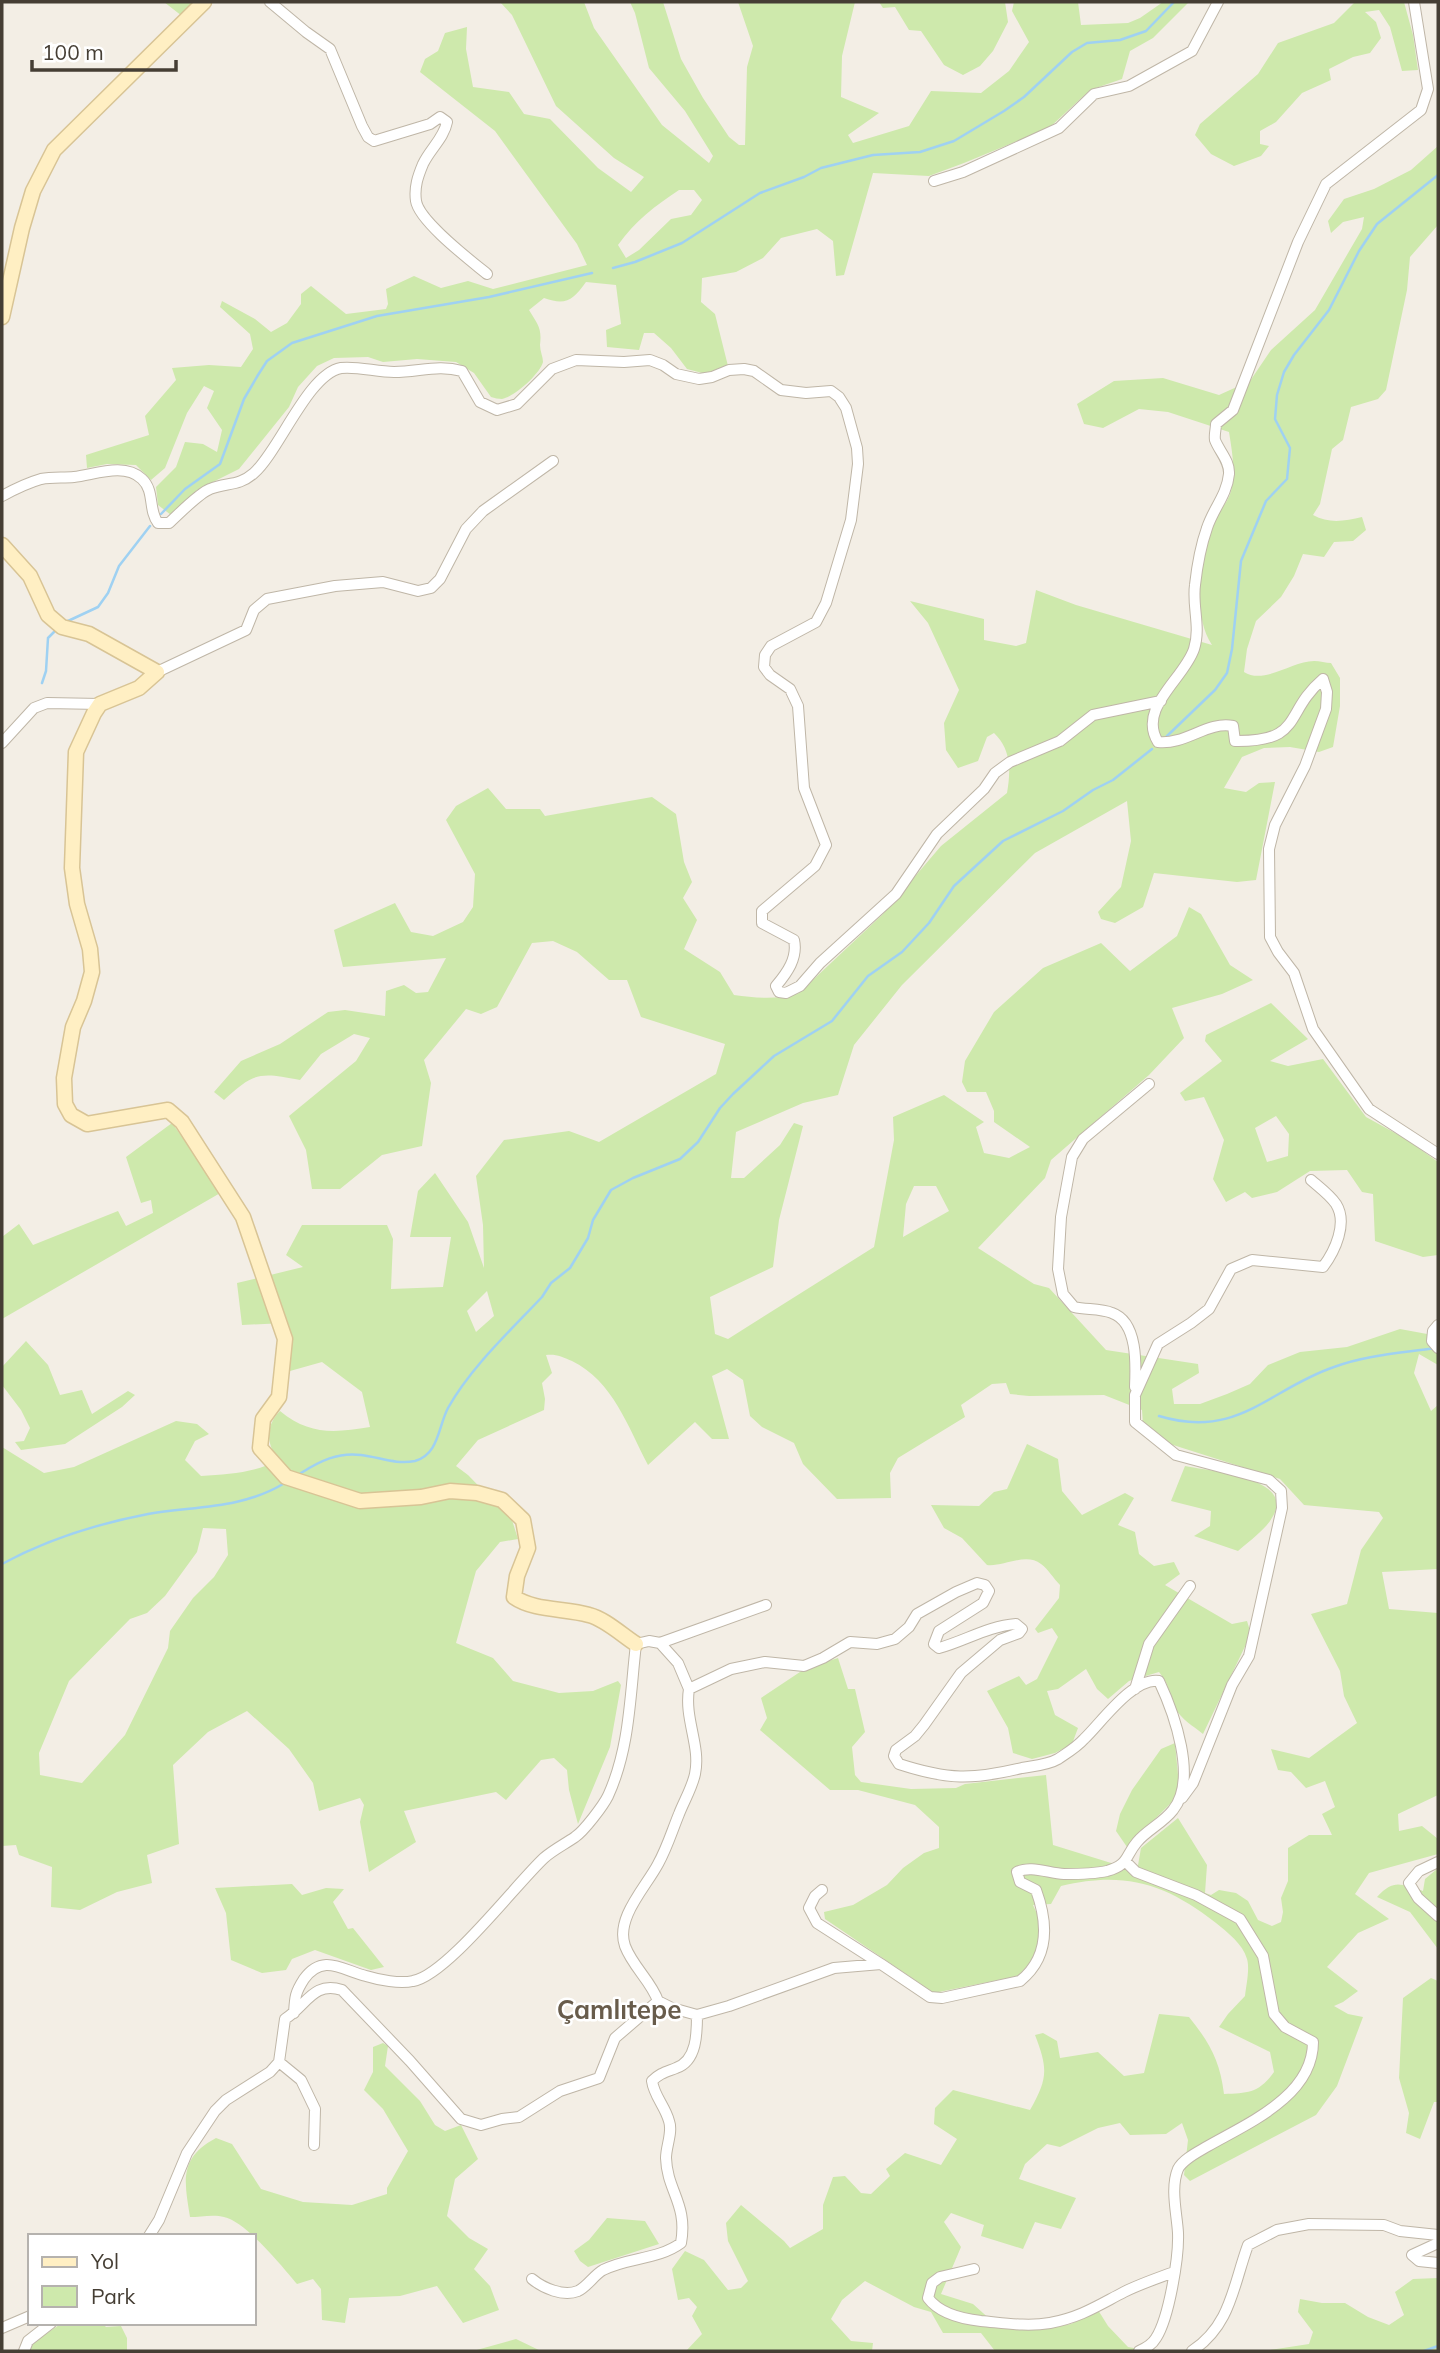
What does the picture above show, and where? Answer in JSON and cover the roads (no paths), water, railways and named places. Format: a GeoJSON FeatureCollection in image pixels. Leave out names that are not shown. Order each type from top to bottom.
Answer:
{"type":"FeatureCollection","features":[{"type":"Feature","properties":{"kind":"street"},"geometry":{"type":"LineString","coordinates":[[2,317],[33,191],[54,150],[204,2]]}},
{"type":"Feature","properties":{"kind":"street"},"geometry":{"type":"LineString","coordinates":[[270,2],[330,48],[368,137],[374,141],[430,124],[440,117],[447,122],[445,131],[429,153],[416,181],[416,203],[425,218],[487,274]]}},
{"type":"Feature","properties":{"kind":"street"},"geometry":{"type":"LineString","coordinates":[[934,181],[963,172],[1059,128],[1094,94],[1129,86],[1192,51],[1218,2]]}},
{"type":"Feature","properties":{"kind":"street"},"geometry":{"type":"LineString","coordinates":[[1414,2],[1428,89],[1421,110],[1326,184],[1312,209],[1233,410],[1216,424],[1215,438],[1230,472],[1222,499],[1207,526],[1194,587],[1198,626],[1194,650],[1153,713],[1152,725],[1158,742],[1170,743],[1222,724],[1233,726],[1236,741],[1261,741],[1278,735],[1292,723],[1314,687],[1323,679],[1327,692],[1326,709],[1305,766],[1275,825],[1269,849],[1270,937],[1294,973],[1313,1029],[1368,1109],[1438,1154]]}},
{"type":"Feature","properties":{"kind":"street"},"geometry":{"type":"LineString","coordinates":[[2,496],[22,485],[45,478],[76,477],[109,470],[130,473],[140,477],[148,486],[153,517],[158,523],[169,523],[201,494],[212,488],[235,485],[257,471],[270,456],[295,412],[332,371],[343,368],[398,372],[447,366],[462,371],[480,402],[497,410],[517,404],[552,369],[576,360],[650,360],[676,374],[699,379],[729,370],[744,369],[754,371],[781,390],[806,393],[831,391],[846,408],[857,448],[858,464],[850,520],[825,604],[816,622],[771,646],[765,654],[764,667],[770,675],[790,689],[798,706],[804,788],[826,845],[816,866],[762,911],[762,923],[794,940],[796,948],[790,966],[776,986],[779,992],[786,993],[800,986],[820,963],[896,894],[937,834],[984,789],[995,773],[1010,762],[1060,741],[1093,715],[1161,701]]}},
{"type":"Feature","properties":{"kind":"street"},"geometry":{"type":"LineString","coordinates":[[2,743],[34,708],[40,705],[100,704],[139,688],[157,672],[246,630],[254,610],[267,599],[335,586],[383,582],[418,591],[431,587],[440,579],[466,529],[484,511],[553,461]]}},
{"type":"Feature","properties":{"kind":"street"},"geometry":{"type":"LineString","coordinates":[[2,545],[30,576],[48,615],[62,627],[89,634],[157,672]]}},
{"type":"Feature","properties":{"kind":"street"},"geometry":{"type":"LineString","coordinates":[[100,704],[76,752],[72,868],[76,904],[90,949],[92,972],[73,1027],[64,1078],[65,1104],[71,1115],[87,1124],[168,1110],[182,1122],[243,1217],[285,1339],[279,1397],[263,1419],[260,1448],[286,1477],[360,1501],[422,1497],[450,1491],[477,1493],[502,1500],[523,1520],[528,1548],[517,1576],[514,1597],[525,1604],[592,1615],[636,1644],[649,1641],[660,1643],[766,1605]]}},
{"type":"Feature","properties":{"kind":"street"},"geometry":{"type":"LineString","coordinates":[[822,1890],[815,1896],[809,1908],[817,1923],[930,1997],[942,1998],[1020,1981],[1030,1973],[1046,1932],[1044,1912],[1036,1890],[1020,1882],[1017,1872],[1024,1868],[1061,1874],[1083,1874],[1110,1870],[1126,1862],[1135,1844],[1174,1810],[1193,1783],[1232,1685],[1249,1656],[1282,1508],[1281,1492],[1269,1479],[1176,1455],[1135,1422],[1134,1346],[1129,1329],[1115,1313],[1074,1307],[1063,1294],[1058,1269],[1061,1217],[1072,1157],[1083,1139],[1149,1084]]}},
{"type":"Feature","properties":{"kind":"street"},"geometry":{"type":"LineString","coordinates":[[1135,1395],[1158,1344],[1209,1308],[1231,1269],[1252,1260],[1323,1267],[1336,1250],[1340,1226],[1337,1205],[1311,1180]]}},
{"type":"Feature","properties":{"kind":"street"},"geometry":{"type":"LineString","coordinates":[[1438,1325],[1433,1331],[1432,1341],[1438,1348]]}},
{"type":"Feature","properties":{"kind":"street"},"geometry":{"type":"LineString","coordinates":[[689,1689],[731,1669],[765,1662],[804,1665],[823,1658],[850,1642],[877,1644],[895,1639],[909,1627],[917,1614],[977,1583],[985,1585],[989,1591],[983,1604],[939,1631],[934,1644],[939,1648],[1005,1625],[1016,1624],[1022,1629],[1019,1633],[999,1640],[961,1673],[920,1730],[896,1750],[894,1756],[899,1764],[948,1777],[974,1777],[1055,1761],[1086,1738],[1100,1720],[1135,1689],[1145,1683],[1159,1681],[1178,1728],[1185,1778],[1174,1810]]}},
{"type":"Feature","properties":{"kind":"street"},"geometry":{"type":"LineString","coordinates":[[1135,1689],[1149,1644],[1190,1586]]}},
{"type":"Feature","properties":{"kind":"street"},"geometry":{"type":"LineString","coordinates":[[660,1643],[678,1663],[689,1689],[687,1700],[690,1725],[698,1757],[694,1777],[659,1862],[637,1898],[623,1933],[625,1946],[658,2001],[697,2015],[834,1968],[881,1964]]}},
{"type":"Feature","properties":{"kind":"street"},"geometry":{"type":"LineString","coordinates":[[294,2013],[295,1992],[310,1971],[323,1964],[395,1981],[414,1981],[436,1969],[546,1856],[578,1835],[607,1797],[626,1738],[636,1644]]}},
{"type":"Feature","properties":{"kind":"street"},"geometry":{"type":"LineString","coordinates":[[1126,1862],[1136,1872],[1196,1895],[1240,1919],[1263,1955],[1274,2014],[1285,2027],[1313,2042],[1313,2056],[1303,2078],[1285,2098],[1179,2167],[1174,2184],[1178,2237],[1164,2321],[1157,2337],[1149,2346],[1139,2351]]}},
{"type":"Feature","properties":{"kind":"street"},"geometry":{"type":"LineString","coordinates":[[1438,1862],[1419,1871],[1409,1883],[1418,1898],[1438,1916]]}},
{"type":"Feature","properties":{"kind":"street"},"geometry":{"type":"LineString","coordinates":[[150,2234],[159,2220],[187,2152],[215,2111],[226,2100],[270,2072],[279,2062],[285,2019],[317,1990],[328,1986],[342,1990],[461,2119],[481,2125],[519,2117],[559,2091],[599,2078],[615,2038],[658,2001]]}},
{"type":"Feature","properties":{"kind":"street"},"geometry":{"type":"LineString","coordinates":[[532,2280],[544,2289],[555,2292],[578,2291],[603,2270],[661,2254],[681,2243],[684,2225],[681,2207],[666,2161],[670,2122],[653,2089],[652,2081],[658,2074],[679,2068],[688,2060],[697,2034],[697,2015]]}},
{"type":"Feature","properties":{"kind":"street"},"geometry":{"type":"LineString","coordinates":[[279,2062],[302,2080],[315,2109],[314,2145]]}},
{"type":"Feature","properties":{"kind":"street"},"geometry":{"type":"LineString","coordinates":[[1192,2351],[1213,2334],[1229,2307],[1248,2245],[1277,2230],[1309,2224],[1384,2225],[1400,2231],[1438,2235]]}},
{"type":"Feature","properties":{"kind":"street"},"geometry":{"type":"LineString","coordinates":[[1438,2243],[1412,2255],[1419,2262],[1438,2263]]}},
{"type":"Feature","properties":{"kind":"street"},"geometry":{"type":"LineString","coordinates":[[974,2269],[940,2277],[932,2283],[928,2298],[932,2304],[968,2319],[1023,2325],[1048,2324],[1095,2310],[1125,2291],[1174,2272]]}},
{"type":"Feature","properties":{"kind":"street"},"geometry":{"type":"LineString","coordinates":[[2,2328],[28,2317]]}},
{"type":"Feature","properties":{"kind":"street"},"geometry":{"type":"LineString","coordinates":[[24,2351],[28,2341],[48,2325]]}},
{"type":"Feature","properties":{"kind":"waterway"},"geometry":{"type":"LineString","coordinates":[[613,268],[682,243],[760,193],[821,168],[873,155],[920,152],[954,141],[1024,97],[1072,52],[1087,43],[1120,40],[1146,31],[1174,2]]}},
{"type":"Feature","properties":{"kind":"waterway"},"geometry":{"type":"LineString","coordinates":[[1167,736],[1215,690],[1227,673],[1241,561],[1266,501],[1287,479],[1290,448],[1275,419],[1277,395],[1284,372],[1329,310],[1359,251],[1377,224],[1438,175]]}},
{"type":"Feature","properties":{"kind":"waterway"},"geometry":{"type":"LineString","coordinates":[[161,514],[185,489],[220,464],[244,399],[258,375],[267,361],[292,343],[377,316],[489,297],[592,273]]}},
{"type":"Feature","properties":{"kind":"waterway"},"geometry":{"type":"LineString","coordinates":[[68,621],[98,607],[108,593],[119,566],[150,526]]}},
{"type":"Feature","properties":{"kind":"waterway"},"geometry":{"type":"LineString","coordinates":[[42,683],[46,671],[48,638],[54,632]]}},
{"type":"Feature","properties":{"kind":"waterway"},"geometry":{"type":"LineString","coordinates":[[301,1473],[337,1456],[361,1455],[408,1462],[415,1461],[429,1452],[437,1439],[448,1408],[468,1378],[542,1297],[551,1283],[570,1268],[611,1190],[680,1159],[698,1142],[720,1108],[733,1094],[774,1056],[832,1021],[868,976],[902,952],[929,923],[954,886],[1003,841],[1063,811],[1113,780],[1152,749]]}},
{"type":"Feature","properties":{"kind":"waterway"},"geometry":{"type":"LineString","coordinates":[[1159,1416],[1187,1422],[1211,1422],[1232,1417],[1334,1367],[1371,1357],[1435,1348]]}},
{"type":"Feature","properties":{"kind":"waterway"},"geometry":{"type":"LineString","coordinates":[[2,1564],[37,1547],[91,1528],[148,1514],[234,1502],[251,1498],[283,1484]]}},
{"type":"Feature","properties":{"kind":"waterway"},"geometry":{"type":"LineString","coordinates":[[1424,2351],[1438,2346]]}},
{"type":"Feature","properties":{"kind":"district","name":"Çamlıtepe"},"geometry":{"type":"Point","coordinates":[619,2010]}}]}
